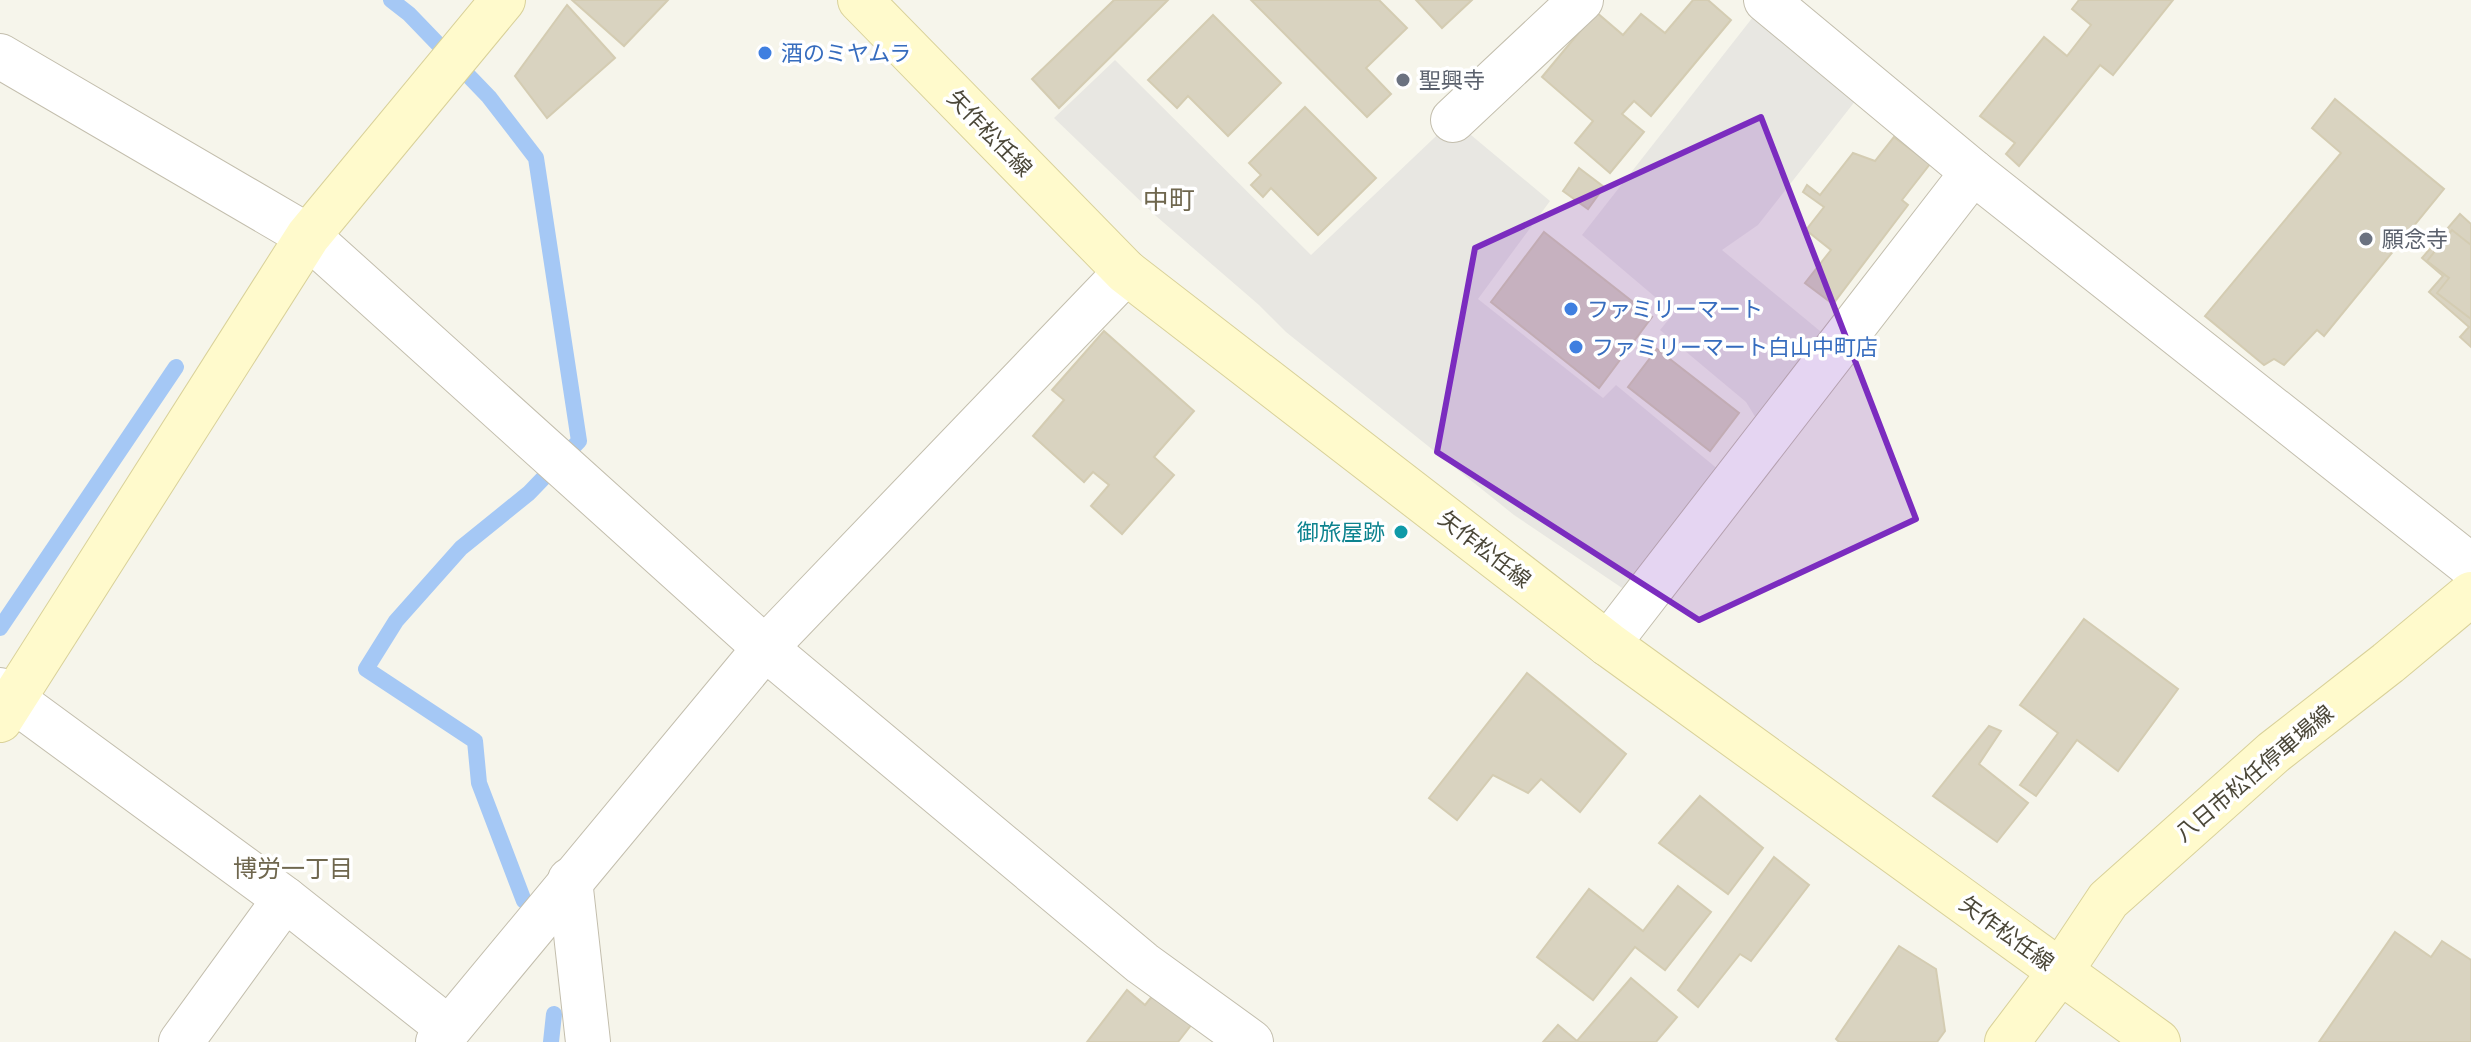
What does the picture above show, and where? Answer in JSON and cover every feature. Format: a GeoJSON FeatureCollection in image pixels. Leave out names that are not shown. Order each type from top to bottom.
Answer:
{"type":"FeatureCollection","features":[{"type":"Feature","properties":{"kind":"main road"},"geometry":{"type":"LineString","coordinates":[[5,703],[308,236],[503,0]]}},
{"type":"Feature","properties":{"kind":"main road","name":"矢作松任線"},"geometry":{"type":"LineString","coordinates":[[860,0],[1126,272],[1608,644],[2158,1042]]}},
{"type":"Feature","properties":{"kind":"main road","name":"八日市松任停車場線"},"geometry":{"type":"LineString","coordinates":[[2007,1042],[2060,972],[2108,900],[2274,752],[2471,594]]}},
{"type":"Feature","properties":{"kind":"street"},"geometry":{"type":"LineString","coordinates":[[1453,120],[1581,0]]}},
{"type":"Feature","properties":{"kind":"street"},"geometry":{"type":"LineString","coordinates":[[1766,0],[1973,172],[2471,566]]}},
{"type":"Feature","properties":{"kind":"street"},"geometry":{"type":"LineString","coordinates":[[0,56],[308,236],[765,648],[1142,963],[1251,1042]]}},
{"type":"Feature","properties":{"kind":"street"},"geometry":{"type":"LineString","coordinates":[[1608,644],[1973,172]]}},
{"type":"Feature","properties":{"kind":"street"},"geometry":{"type":"LineString","coordinates":[[5,703],[285,899],[443,1035],[765,648],[1126,272]]}},
{"type":"Feature","properties":{"kind":"street"},"geometry":{"type":"LineString","coordinates":[[570,880],[588,1042]]}},
{"type":"Feature","properties":{"kind":"street"},"geometry":{"type":"LineString","coordinates":[[181,1042],[285,899]]}},
{"type":"Feature","properties":{"kind":"highlighted area"},"geometry":{"type":"Polygon","coordinates":[[[1761,117],[1916,519],[1699,620],[1437,452],[1475,248],[1761,117]]]}},
{"type":"Feature","properties":{"kind":"shaded area"},"geometry":{"type":"Polygon","coordinates":[[[1753,17],[1856,100],[1758,225],[1722,250],[1826,336],[1759,423],[1746,402],[1660,330],[1674,313],[1582,235],[1753,17]]]}},
{"type":"Feature","properties":{"kind":"shaded area"},"geometry":{"type":"Polygon","coordinates":[[[1115,60],[1311,255],[1453,120],[1550,201],[1478,299],[1603,398],[1616,385],[1725,475],[1628,592],[1514,515],[1286,332],[1156,216],[1054,118],[1115,60]]]}},
{"type":"Feature","properties":{"kind":"building"},"geometry":{"type":"Polygon","coordinates":[[[572,0],[668,0],[624,46],[572,0]]]}},
{"type":"Feature","properties":{"kind":"building"},"geometry":{"type":"Polygon","coordinates":[[[1114,0],[1168,0],[1059,108],[1032,79],[1114,0]]]}},
{"type":"Feature","properties":{"kind":"building"},"geometry":{"type":"Polygon","coordinates":[[[1251,0],[1379,0],[1407,28],[1366,68],[1391,94],[1367,117],[1251,0]]]}},
{"type":"Feature","properties":{"kind":"building"},"geometry":{"type":"Polygon","coordinates":[[[1416,0],[1472,0],[1442,28],[1416,0]]]}},
{"type":"Feature","properties":{"kind":"building"},"geometry":{"type":"Polygon","coordinates":[[[1693,0],[1708,0],[1731,20],[1651,116],[1634,101],[1622,114],[1644,132],[1610,173],[1575,143],[1593,121],[1542,77],[1596,12],[1623,35],[1641,14],[1665,33],[1693,0]]]}},
{"type":"Feature","properties":{"kind":"building"},"geometry":{"type":"Polygon","coordinates":[[[2079,0],[2173,0],[2113,75],[2100,65],[2019,166],[2006,154],[2015,143],[1980,116],[2044,37],[2067,56],[2091,25],[2072,9],[2079,0]]]}},
{"type":"Feature","properties":{"kind":"building"},"geometry":{"type":"Polygon","coordinates":[[[567,5],[615,58],[547,118],[515,76],[567,5]]]}},
{"type":"Feature","properties":{"kind":"building"},"geometry":{"type":"Polygon","coordinates":[[[1213,15],[1281,83],[1228,136],[1188,96],[1177,108],[1148,80],[1213,15]]]}},
{"type":"Feature","properties":{"kind":"building"},"geometry":{"type":"Polygon","coordinates":[[[2335,99],[2444,189],[2324,336],[2317,330],[2284,365],[2274,359],[2264,365],[2205,316],[2341,153],[2312,128],[2335,99]]]}},
{"type":"Feature","properties":{"kind":"building"},"geometry":{"type":"Polygon","coordinates":[[[1305,107],[1376,178],[1318,235],[1271,188],[1263,197],[1251,185],[1261,175],[1249,163],[1305,107]]]}},
{"type":"Feature","properties":{"kind":"building"},"geometry":{"type":"Polygon","coordinates":[[[1894,137],[1930,164],[1902,200],[1908,205],[1833,304],[1805,283],[1831,250],[1806,230],[1824,207],[1803,192],[1807,185],[1820,195],[1853,153],[1875,161],[1894,137]]]}},
{"type":"Feature","properties":{"kind":"building"},"geometry":{"type":"Polygon","coordinates":[[[1579,168],[1604,187],[1588,209],[1563,191],[1579,168]]]}},
{"type":"Feature","properties":{"kind":"building"},"geometry":{"type":"Polygon","coordinates":[[[2460,214],[2471,224],[2471,347],[2460,337],[2469,327],[2429,292],[2443,276],[2422,258],[2460,214]]]}},
{"type":"Feature","properties":{"kind":"building"},"geometry":{"type":"Polygon","coordinates":[[[2452,230],[2471,245],[2471,319],[2437,293],[2449,278],[2427,261],[2452,230]]]}},
{"type":"Feature","properties":{"kind":"building","name":"ファミリーマート"},"geometry":{"type":"Polygon","coordinates":[[[1544,232],[1652,317],[1599,388],[1491,302],[1544,232]]]}},
{"type":"Feature","properties":{"kind":"building"},"geometry":{"type":"Polygon","coordinates":[[[1104,331],[1194,411],[1154,457],[1174,475],[1122,534],[1091,506],[1109,485],[1093,472],[1084,482],[1033,436],[1064,400],[1052,390],[1104,331]]]}},
{"type":"Feature","properties":{"kind":"building"},"geometry":{"type":"Polygon","coordinates":[[[1657,349],[1739,413],[1710,451],[1628,387],[1657,349]]]}},
{"type":"Feature","properties":{"kind":"building"},"geometry":{"type":"Polygon","coordinates":[[[2084,619],[2178,689],[2118,771],[2077,740],[2036,796],[2020,785],[2058,733],[2020,705],[2084,619]]]}},
{"type":"Feature","properties":{"kind":"building"},"geometry":{"type":"Polygon","coordinates":[[[1527,673],[1626,754],[1580,812],[1541,779],[1528,793],[1493,775],[1457,820],[1429,798],[1527,673]]]}},
{"type":"Feature","properties":{"kind":"building"},"geometry":{"type":"Polygon","coordinates":[[[1989,726],[2001,731],[1979,764],[2028,803],[1997,842],[1933,796],[1989,726]]]}},
{"type":"Feature","properties":{"kind":"building"},"geometry":{"type":"Polygon","coordinates":[[[1700,796],[1763,848],[1728,894],[1659,843],[1700,796]]]}},
{"type":"Feature","properties":{"kind":"building"},"geometry":{"type":"Polygon","coordinates":[[[1774,857],[1809,885],[1751,961],[1740,954],[1698,1007],[1678,990],[1774,857]]]}},
{"type":"Feature","properties":{"kind":"building"},"geometry":{"type":"Polygon","coordinates":[[[1678,886],[1711,912],[1665,970],[1635,947],[1593,1000],[1537,957],[1589,889],[1643,931],[1678,886]]]}},
{"type":"Feature","properties":{"kind":"building"},"geometry":{"type":"Polygon","coordinates":[[[2395,932],[2431,957],[2442,941],[2471,960],[2471,1042],[2319,1042],[2395,932]]]}},
{"type":"Feature","properties":{"kind":"building"},"geometry":{"type":"Polygon","coordinates":[[[1899,946],[1936,969],[1945,1031],[1937,1042],[1839,1042],[1836,1039],[1899,946]]]}},
{"type":"Feature","properties":{"kind":"building"},"geometry":{"type":"Polygon","coordinates":[[[1631,978],[1677,1017],[1656,1042],[1543,1042],[1558,1025],[1577,1041],[1631,978]]]}},
{"type":"Feature","properties":{"kind":"building"},"geometry":{"type":"Polygon","coordinates":[[[1127,990],[1145,1005],[1154,994],[1192,1024],[1178,1042],[1087,1042],[1127,990]]]}},
{"type":"Feature","properties":{"kind":"waterway"},"geometry":{"type":"LineString","coordinates":[[391,0],[409,14],[489,97],[536,158],[579,441],[529,493],[461,548],[396,621],[366,669],[475,741],[479,783],[524,901]]}},
{"type":"Feature","properties":{"kind":"waterway"},"geometry":{"type":"LineString","coordinates":[[0,628],[176,367]]}},
{"type":"Feature","properties":{"kind":"waterway"},"geometry":{"type":"LineString","coordinates":[[551,1042],[554,1014]]}},
{"type":"Feature","properties":{"kind":"place","name":"酒のミヤムラ"},"geometry":{"type":"Point","coordinates":[765,53]}},
{"type":"Feature","properties":{"kind":"place","name":"聖興寺"},"geometry":{"type":"Point","coordinates":[1403,80]}},
{"type":"Feature","properties":{"kind":"place","name":"願念寺"},"geometry":{"type":"Point","coordinates":[2366,239]}},
{"type":"Feature","properties":{"kind":"place","name":"ファミリーマート"},"geometry":{"type":"Point","coordinates":[1571,309]}},
{"type":"Feature","properties":{"kind":"place","name":"ファミリーマート白山中町店"},"geometry":{"type":"Point","coordinates":[1576,347]}},
{"type":"Feature","properties":{"kind":"place","name":"御旅屋跡"},"geometry":{"type":"Point","coordinates":[1401,532]}},
{"type":"Feature","properties":{"kind":"district","name":"中町"},"geometry":{"type":"Point","coordinates":[1169,200]}},
{"type":"Feature","properties":{"kind":"district","name":"博労一丁目"},"geometry":{"type":"Point","coordinates":[293,869]}}]}
